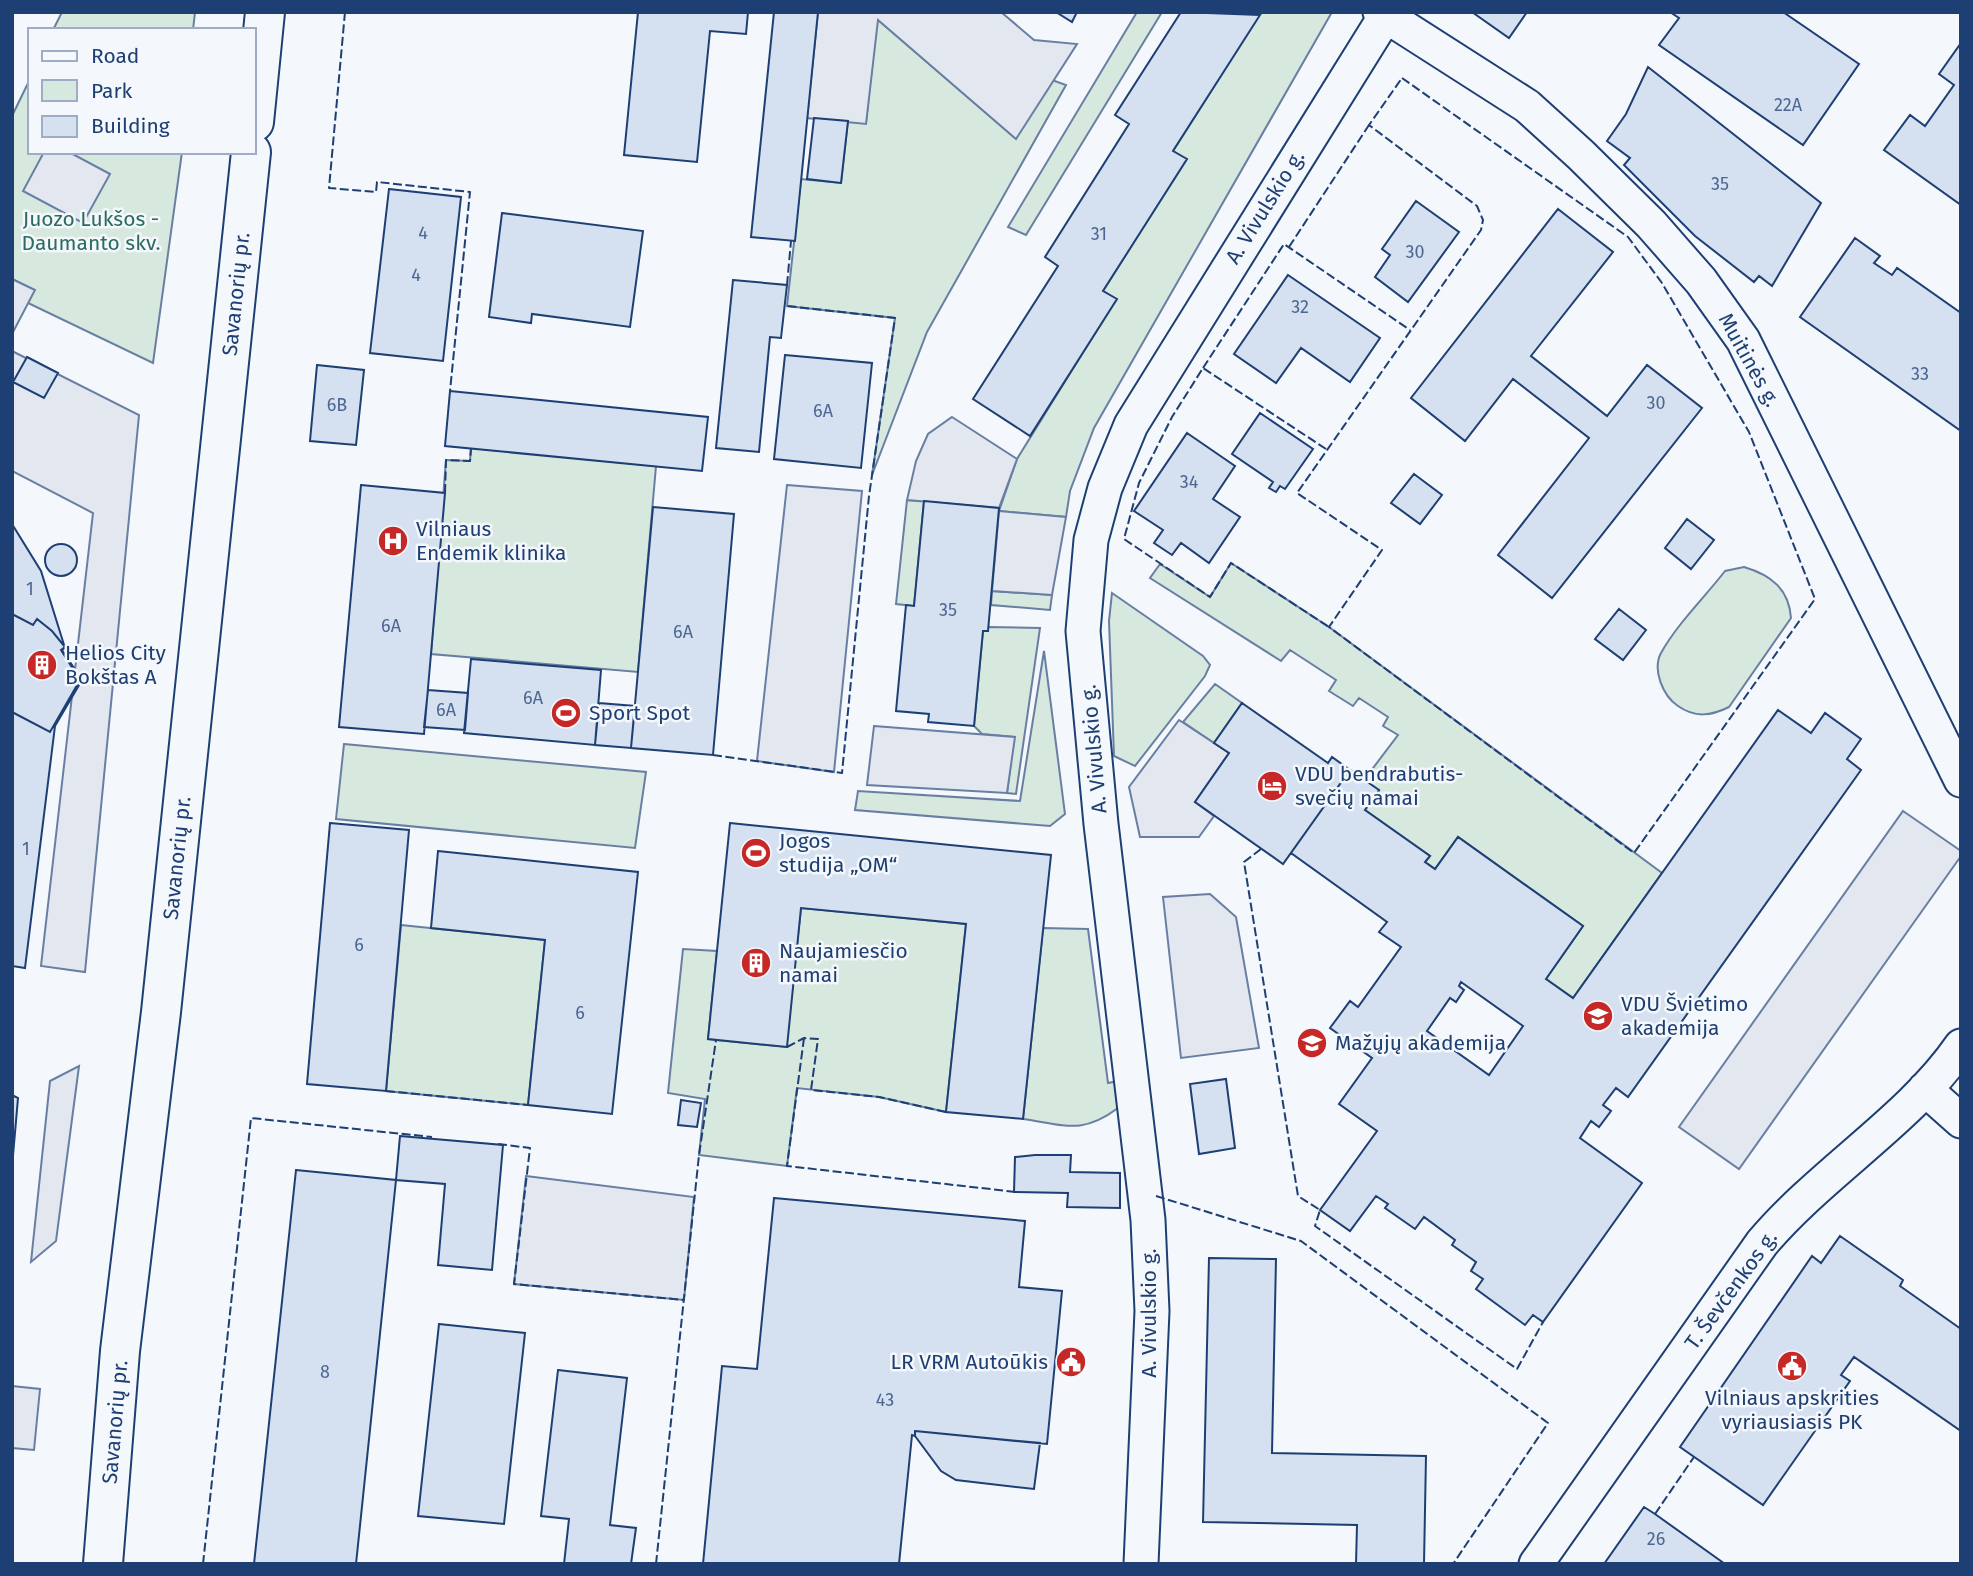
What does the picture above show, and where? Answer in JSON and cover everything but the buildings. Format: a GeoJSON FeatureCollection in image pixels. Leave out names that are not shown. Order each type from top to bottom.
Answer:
{"type":"FeatureCollection","features":[{"type":"Feature","properties":{"kind":"main road"},"geometry":{"type":"LineString","coordinates":[[256,102],[265,12]]}},
{"type":"Feature","properties":{"kind":"main road","name":"Savanorių pr."},"geometry":{"type":"LineString","coordinates":[[103,1564],[120,1351],[161,1012],[251,154]]}},
{"type":"Feature","properties":{"kind":"street","name":"Muitinės g."},"geometry":{"type":"LineString","coordinates":[[1385,13],[1527,106],[1600,172],[1701,281],[1743,340],[1961,780]]}},
{"type":"Feature","properties":{"kind":"street","name":"A. Vivulskio g."},"geometry":{"type":"LineString","coordinates":[[1140,1564],[1152,1311],[1148,1220],[1101,824],[1083,631],[1091,540],[1105,488],[1131,425],[1385,13]]}},
{"type":"Feature","properties":{"kind":"street","name":"T. Ševčenkos g."},"geometry":{"type":"LineString","coordinates":[[1536,1564],[1762,1243],[1797,1205],[1925,1089],[1961,1046]]}},
{"type":"Feature","properties":{"kind":"street"},"geometry":{"type":"LineString","coordinates":[[1925,1089],[1961,1121]]}},
{"type":"Feature","properties":{"kind":"green space"},"geometry":{"type":"Polygon","coordinates":[[[62,12],[195,12],[193,28],[54,28],[62,12]]]}},
{"type":"Feature","properties":{"kind":"green space"},"geometry":{"type":"Polygon","coordinates":[[[1137,12],[1162,12],[1026,235],[1008,227],[1137,12]]]}},
{"type":"Feature","properties":{"kind":"green space"},"geometry":{"type":"Polygon","coordinates":[[[1256,12],[1332,12],[1094,428],[1070,491],[1066,517],[999,511],[1017,459],[1116,299],[1103,291],[1186,159],[1173,151],[1259,15],[1256,12]]]}},
{"type":"Feature","properties":{"kind":"green space"},"geometry":{"type":"Polygon","coordinates":[[[877,19],[1015,138],[1052,80],[1066,85],[927,332],[872,475],[895,318],[787,306],[801,179],[841,183],[848,121],[866,123],[877,19]]]}},
{"type":"Feature","properties":{"kind":"green space","name":"Juozo Lukšos - Daumanto skv."},"geometry":{"type":"Polygon","coordinates":[[[28,83],[28,154],[182,154],[153,363],[28,303],[34,290],[12,279],[12,116],[28,83]]]}},
{"type":"Feature","properties":{"kind":"green space"},"geometry":{"type":"Polygon","coordinates":[[[471,448],[656,466],[638,672],[431,654],[446,460],[470,461],[471,448]]]}},
{"type":"Feature","properties":{"kind":"green space"},"geometry":{"type":"Polygon","coordinates":[[[907,500],[924,501],[914,606],[896,604],[907,500]]]}},
{"type":"Feature","properties":{"kind":"green space"},"geometry":{"type":"Polygon","coordinates":[[[1231,563],[1329,627],[1662,873],[1573,998],[1546,979],[1583,926],[1458,837],[1435,869],[1425,862],[1430,856],[1365,810],[1379,791],[1364,780],[1398,735],[1383,726],[1388,717],[1359,698],[1353,706],[1329,691],[1336,680],[1290,650],[1281,661],[1150,578],[1160,564],[1210,597],[1231,563]]]}},
{"type":"Feature","properties":{"kind":"green space"},"geometry":{"type":"Polygon","coordinates":[[[1744,567],[1762,574],[1777,585],[1787,599],[1791,618],[1729,707],[1709,714],[1684,710],[1673,702],[1660,682],[1658,667],[1661,653],[1683,621],[1725,571],[1744,567]]]}},
{"type":"Feature","properties":{"kind":"green space"},"geometry":{"type":"Polygon","coordinates":[[[992,591],[1052,595],[1050,610],[991,605],[992,591]]]}},
{"type":"Feature","properties":{"kind":"green space"},"geometry":{"type":"Polygon","coordinates":[[[1112,593],[1203,656],[1210,665],[1205,676],[1135,766],[1114,756],[1109,621],[1112,593]]]}},
{"type":"Feature","properties":{"kind":"green space"},"geometry":{"type":"Polygon","coordinates":[[[988,627],[1040,628],[1016,794],[1007,793],[1014,737],[982,734],[974,726],[983,631],[988,631],[988,627]]]}},
{"type":"Feature","properties":{"kind":"green space"},"geometry":{"type":"Polygon","coordinates":[[[1044,651],[1065,814],[1050,826],[855,810],[858,791],[1020,801],[1044,651]]]}},
{"type":"Feature","properties":{"kind":"green space"},"geometry":{"type":"Polygon","coordinates":[[[1215,684],[1242,703],[1214,743],[1183,722],[1215,684]]]}},
{"type":"Feature","properties":{"kind":"green space"},"geometry":{"type":"Polygon","coordinates":[[[344,744],[646,772],[635,848],[336,819],[344,744]]]}},
{"type":"Feature","properties":{"kind":"green space"},"geometry":{"type":"Polygon","coordinates":[[[801,908],[966,924],[946,1112],[879,1097],[797,1088],[787,1166],[699,1155],[705,1099],[668,1093],[683,949],[717,951],[708,1039],[786,1047],[801,908]]]}},
{"type":"Feature","properties":{"kind":"green space"},"geometry":{"type":"Polygon","coordinates":[[[401,925],[545,940],[528,1105],[386,1091],[401,925]]]}},
{"type":"Feature","properties":{"kind":"green space"},"geometry":{"type":"Polygon","coordinates":[[[1043,928],[1088,929],[1108,1083],[1118,1081],[1118,1108],[1094,1122],[1083,1125],[1023,1119],[1043,928]]]}},
{"type":"Feature","properties":{"kind":"shaded area"},"geometry":{"type":"Polygon","coordinates":[[[818,12],[1001,12],[1034,40],[1077,44],[1016,139],[878,20],[866,124],[807,118],[818,12]]]}},
{"type":"Feature","properties":{"kind":"shaded area"},"geometry":{"type":"Polygon","coordinates":[[[43,154],[73,154],[110,174],[83,223],[23,191],[43,154]]]}},
{"type":"Feature","properties":{"kind":"shaded area"},"geometry":{"type":"Polygon","coordinates":[[[12,279],[35,290],[12,334],[12,279]]]}},
{"type":"Feature","properties":{"kind":"shaded area"},"geometry":{"type":"Polygon","coordinates":[[[12,351],[139,415],[85,972],[41,966],[93,513],[12,471],[12,351]]]}},
{"type":"Feature","properties":{"kind":"shaded area"},"geometry":{"type":"Polygon","coordinates":[[[952,417],[1017,459],[999,508],[907,500],[916,461],[928,434],[952,417]]]}},
{"type":"Feature","properties":{"kind":"shaded area"},"geometry":{"type":"Polygon","coordinates":[[[787,485],[862,491],[834,772],[757,761],[787,485]]]}},
{"type":"Feature","properties":{"kind":"shaded area"},"geometry":{"type":"Polygon","coordinates":[[[999,511],[1066,517],[1052,595],[992,591],[999,511]]]}},
{"type":"Feature","properties":{"kind":"shaded area"},"geometry":{"type":"Polygon","coordinates":[[[1179,720],[1229,753],[1195,802],[1214,816],[1199,837],[1140,837],[1129,787],[1179,720]]]}},
{"type":"Feature","properties":{"kind":"shaded area"},"geometry":{"type":"Polygon","coordinates":[[[874,726],[1015,737],[1007,793],[867,785],[874,726]]]}},
{"type":"Feature","properties":{"kind":"shaded area"},"geometry":{"type":"Polygon","coordinates":[[[1903,811],[1961,851],[1961,856],[1739,1169],[1679,1127],[1903,811]]]}},
{"type":"Feature","properties":{"kind":"shaded area"},"geometry":{"type":"Polygon","coordinates":[[[1210,894],[1236,917],[1259,1048],[1181,1058],[1163,897],[1210,894]]]}},
{"type":"Feature","properties":{"kind":"shaded area"},"geometry":{"type":"Polygon","coordinates":[[[79,1066],[56,1241],[31,1262],[50,1081],[79,1066]]]}},
{"type":"Feature","properties":{"kind":"shaded area"},"geometry":{"type":"Polygon","coordinates":[[[526,1176],[694,1197],[684,1300],[514,1284],[526,1176]]]}},
{"type":"Feature","properties":{"kind":"shaded area"},"geometry":{"type":"Polygon","coordinates":[[[12,1386],[40,1389],[34,1450],[12,1448],[12,1386]]]}},
{"type":"Feature","properties":{"kind":"fence"},"geometry":{"type":"LineString","coordinates":[[345,12],[329,188],[376,192],[377,182],[470,192],[450,391]]}},
{"type":"Feature","properties":{"kind":"fence"},"geometry":{"type":"LineString","coordinates":[[1402,78],[1628,237],[1662,283],[1749,432],[1815,599],[1634,853],[1329,627],[1382,550],[1297,493],[1481,230],[1483,220],[1477,206],[1369,125],[1402,78]]}},
{"type":"Feature","properties":{"kind":"fence"},"geometry":{"type":"LineString","coordinates":[[1289,247],[1369,125]]}},
{"type":"Feature","properties":{"kind":"fence"},"geometry":{"type":"LineString","coordinates":[[787,285],[791,241]]}},
{"type":"Feature","properties":{"kind":"fence"},"geometry":{"type":"LineString","coordinates":[[1203,368],[1284,244],[1410,330]]}},
{"type":"Feature","properties":{"kind":"fence"},"geometry":{"type":"LineString","coordinates":[[713,755],[842,773],[869,496],[895,318],[787,306]]}},
{"type":"Feature","properties":{"kind":"fence"},"geometry":{"type":"LineString","coordinates":[[1326,449],[1203,368],[1172,417],[1139,483],[1124,539],[1210,597],[1231,563],[1329,627]]}},
{"type":"Feature","properties":{"kind":"fence"},"geometry":{"type":"LineString","coordinates":[[445,493],[446,460],[470,461],[471,448]]}},
{"type":"Feature","properties":{"kind":"fence"},"geometry":{"type":"LineString","coordinates":[[1261,849],[1244,862],[1298,1196],[1320,1210],[1315,1226],[1517,1369],[1543,1322]]}},
{"type":"Feature","properties":{"kind":"fence"},"geometry":{"type":"LineString","coordinates":[[804,1038],[787,1166],[1016,1192]]}},
{"type":"Feature","properties":{"kind":"fence"},"geometry":{"type":"LineString","coordinates":[[787,1047],[804,1038],[818,1039],[811,1090],[879,1097],[946,1112]]}},
{"type":"Feature","properties":{"kind":"fence"},"geometry":{"type":"LineString","coordinates":[[656,1564],[699,1155],[716,1040]]}},
{"type":"Feature","properties":{"kind":"fence"},"geometry":{"type":"LineString","coordinates":[[386,1091],[528,1105]]}},
{"type":"Feature","properties":{"kind":"fence"},"geometry":{"type":"LineString","coordinates":[[203,1564],[251,1118],[432,1137]]}},
{"type":"Feature","properties":{"kind":"fence"},"geometry":{"type":"LineString","coordinates":[[498,1144],[530,1148],[514,1284],[684,1300]]}},
{"type":"Feature","properties":{"kind":"fence"},"geometry":{"type":"LineString","coordinates":[[1156,1196],[1301,1241],[1548,1423],[1453,1564]]}},
{"type":"Feature","properties":{"kind":"fence"},"geometry":{"type":"LineString","coordinates":[[1655,1514],[1694,1457]]}},
{"type":"Feature","properties":{"kind":"place","name":"Vilniaus Endemik klinika"},"geometry":{"type":"Point","coordinates":[393,541]}},
{"type":"Feature","properties":{"kind":"place","name":"Helios City Bokštas A"},"geometry":{"type":"Point","coordinates":[42,665]}},
{"type":"Feature","properties":{"kind":"place","name":"Sport Spot"},"geometry":{"type":"Point","coordinates":[566,713]}},
{"type":"Feature","properties":{"kind":"place","name":"VDU bendrabutis- svečių namai"},"geometry":{"type":"Point","coordinates":[1272,786]}},
{"type":"Feature","properties":{"kind":"place","name":"Jogos studija „OM“"},"geometry":{"type":"Point","coordinates":[756,853]}},
{"type":"Feature","properties":{"kind":"place","name":"Naujamiesčio namai"},"geometry":{"type":"Point","coordinates":[756,963]}},
{"type":"Feature","properties":{"kind":"place","name":"VDU Švietimo akademija"},"geometry":{"type":"Point","coordinates":[1598,1016]}},
{"type":"Feature","properties":{"kind":"place","name":"Mažųjų akademija"},"geometry":{"type":"Point","coordinates":[1312,1043]}},
{"type":"Feature","properties":{"kind":"place","name":"LR VRM Autoūkis"},"geometry":{"type":"Point","coordinates":[1071,1362]}},
{"type":"Feature","properties":{"kind":"place","name":"Vilniaus apskrities vyriausiasis PK"},"geometry":{"type":"Point","coordinates":[1792,1366]}}]}
